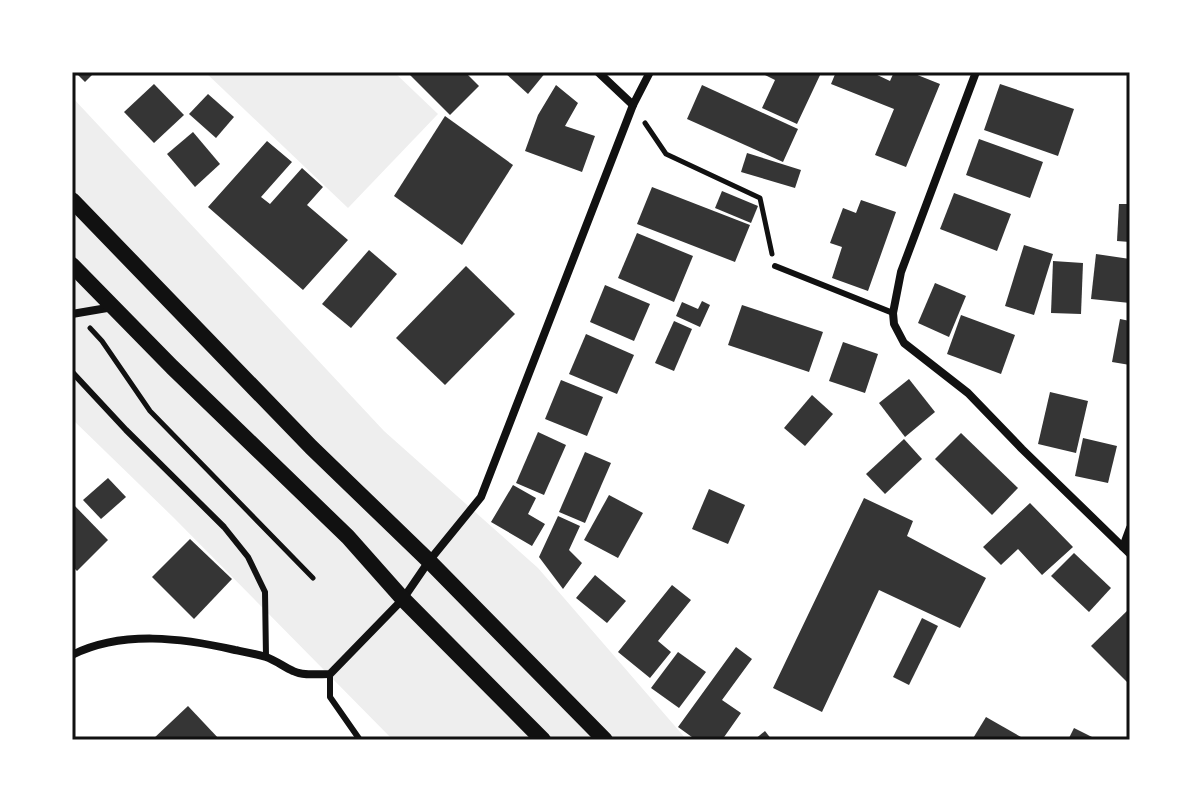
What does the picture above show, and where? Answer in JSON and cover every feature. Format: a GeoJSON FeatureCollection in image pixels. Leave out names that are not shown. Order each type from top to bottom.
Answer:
{"type":"FeatureCollection","features":[{"type":"Feature","properties":{"kind":"main road"},"geometry":{"type":"LineString","coordinates":[[72,200],[311,447],[429,561],[605,740]]}},
{"type":"Feature","properties":{"kind":"main road"},"geometry":{"type":"LineString","coordinates":[[72,265],[172,367],[348,537],[403,599],[543,740]]}},
{"type":"Feature","properties":{"kind":"street"},"geometry":{"type":"LineString","coordinates":[[598,72],[633,105]]}},
{"type":"Feature","properties":{"kind":"street"},"geometry":{"type":"LineString","coordinates":[[72,655],[106,643],[168,639],[266,657],[296,673],[330,674],[403,599],[429,561],[481,497],[633,105],[650,72]]}},
{"type":"Feature","properties":{"kind":"street"},"geometry":{"type":"LineString","coordinates":[[976,72],[901,272],[893,313],[894,324],[904,343],[968,393],[1126,550]]}},
{"type":"Feature","properties":{"kind":"street"},"geometry":{"type":"LineString","coordinates":[[74,314],[113,307]]}},
{"type":"Feature","properties":{"kind":"street"},"geometry":{"type":"LineString","coordinates":[[1126,550],[1130,528]]}},
{"type":"Feature","properties":{"kind":"lane"},"geometry":{"type":"LineString","coordinates":[[775,266],[893,313]]}},
{"type":"Feature","properties":{"kind":"lane"},"geometry":{"type":"LineString","coordinates":[[72,372],[224,527],[248,557],[265,592],[266,657]]}},
{"type":"Feature","properties":{"kind":"lane"},"geometry":{"type":"LineString","coordinates":[[330,674],[330,697],[360,740]]}},
{"type":"Feature","properties":{"kind":"path"},"geometry":{"type":"LineString","coordinates":[[633,105],[666,154],[760,198],[775,266]]}},
{"type":"Feature","properties":{"kind":"path"},"geometry":{"type":"LineString","coordinates":[[74,314],[102,341],[150,411],[313,578]]}},
{"type":"Feature","properties":{"kind":"shaded area"},"geometry":{"type":"Polygon","coordinates":[[[205,72],[394,72],[438,114],[348,208],[205,72]]]}},
{"type":"Feature","properties":{"kind":"shaded area"},"geometry":{"type":"Polygon","coordinates":[[[72,97],[384,431],[538,568],[687,740],[393,740],[72,419],[72,97]]]}},
{"type":"Feature","properties":{"kind":"building"},"geometry":{"type":"Polygon","coordinates":[[[75,72],[95,72],[85,82],[75,72]]]}},
{"type":"Feature","properties":{"kind":"building"},"geometry":{"type":"Polygon","coordinates":[[[407,72],[465,72],[479,86],[450,115],[407,72]]]}},
{"type":"Feature","properties":{"kind":"building"},"geometry":{"type":"Polygon","coordinates":[[[504,72],[546,72],[528,94],[504,72]]]}},
{"type":"Feature","properties":{"kind":"building"},"geometry":{"type":"Polygon","coordinates":[[[759,72],[821,73],[797,124],[762,108],[775,80],[759,72]]]}},
{"type":"Feature","properties":{"kind":"building"},"geometry":{"type":"Polygon","coordinates":[[[836,72],[871,72],[890,81],[894,72],[910,72],[940,84],[906,167],[875,155],[894,109],[831,84],[836,72]]]}},
{"type":"Feature","properties":{"kind":"building"},"geometry":{"type":"Polygon","coordinates":[[[154,84],[184,115],[154,143],[124,112],[154,84]]]}},
{"type":"Feature","properties":{"kind":"building"},"geometry":{"type":"Polygon","coordinates":[[[1000,84],[1074,109],[1058,156],[984,130],[1000,84]]]}},
{"type":"Feature","properties":{"kind":"building"},"geometry":{"type":"Polygon","coordinates":[[[556,85],[578,103],[565,126],[595,136],[582,172],[525,151],[538,115],[556,85]]]}},
{"type":"Feature","properties":{"kind":"building"},"geometry":{"type":"Polygon","coordinates":[[[702,85],[798,129],[783,162],[687,119],[702,85]]]}},
{"type":"Feature","properties":{"kind":"building"},"geometry":{"type":"Polygon","coordinates":[[[208,94],[234,117],[216,138],[189,114],[208,94]]]}},
{"type":"Feature","properties":{"kind":"building"},"geometry":{"type":"Polygon","coordinates":[[[445,116],[513,165],[462,245],[394,196],[445,116]]]}},
{"type":"Feature","properties":{"kind":"building"},"geometry":{"type":"Polygon","coordinates":[[[193,132],[220,164],[195,187],[167,154],[193,132]]]}},
{"type":"Feature","properties":{"kind":"building"},"geometry":{"type":"Polygon","coordinates":[[[979,139],[1043,162],[1030,198],[966,175],[979,139]]]}},
{"type":"Feature","properties":{"kind":"building"},"geometry":{"type":"Polygon","coordinates":[[[267,141],[292,162],[261,197],[270,204],[302,168],[323,187],[307,205],[348,240],[303,290],[208,207],[267,141]]]}},
{"type":"Feature","properties":{"kind":"building"},"geometry":{"type":"Polygon","coordinates":[[[747,153],[801,170],[795,188],[741,172],[747,153]]]}},
{"type":"Feature","properties":{"kind":"building"},"geometry":{"type":"Polygon","coordinates":[[[652,187],[750,225],[735,262],[637,224],[652,187]]]}},
{"type":"Feature","properties":{"kind":"building"},"geometry":{"type":"Polygon","coordinates":[[[722,191],[758,206],[751,223],[715,208],[722,191]]]}},
{"type":"Feature","properties":{"kind":"building"},"geometry":{"type":"Polygon","coordinates":[[[954,193],[1011,214],[997,251],[940,229],[954,193]]]}},
{"type":"Feature","properties":{"kind":"building"},"geometry":{"type":"Polygon","coordinates":[[[861,200],[896,212],[868,291],[832,278],[842,247],[830,243],[843,208],[856,213],[861,200]]]}},
{"type":"Feature","properties":{"kind":"building"},"geometry":{"type":"Polygon","coordinates":[[[1119,204],[1130,204],[1130,242],[1117,241],[1119,204]]]}},
{"type":"Feature","properties":{"kind":"building"},"geometry":{"type":"Polygon","coordinates":[[[637,233],[693,256],[674,302],[618,278],[637,233]]]}},
{"type":"Feature","properties":{"kind":"building"},"geometry":{"type":"Polygon","coordinates":[[[1024,245],[1053,254],[1034,315],[1005,306],[1024,245]]]}},
{"type":"Feature","properties":{"kind":"building"},"geometry":{"type":"Polygon","coordinates":[[[369,250],[397,274],[351,328],[322,304],[369,250]]]}},
{"type":"Feature","properties":{"kind":"building"},"geometry":{"type":"Polygon","coordinates":[[[1096,254],[1130,259],[1130,303],[1091,299],[1096,254]]]}},
{"type":"Feature","properties":{"kind":"building"},"geometry":{"type":"Polygon","coordinates":[[[1053,261],[1083,263],[1081,314],[1051,313],[1053,261]]]}},
{"type":"Feature","properties":{"kind":"building"},"geometry":{"type":"Polygon","coordinates":[[[466,266],[515,314],[445,385],[396,338],[466,266]]]}},
{"type":"Feature","properties":{"kind":"building"},"geometry":{"type":"Polygon","coordinates":[[[935,283],[966,296],[949,337],[918,323],[935,283]]]}},
{"type":"Feature","properties":{"kind":"building"},"geometry":{"type":"Polygon","coordinates":[[[605,285],[650,304],[634,341],[590,322],[605,285]]]}},
{"type":"Feature","properties":{"kind":"building"},"geometry":{"type":"Polygon","coordinates":[[[702,301],[710,305],[700,327],[676,316],[682,302],[698,309],[702,301]]]}},
{"type":"Feature","properties":{"kind":"building"},"geometry":{"type":"Polygon","coordinates":[[[742,305],[823,332],[809,372],[728,345],[742,305]]]}},
{"type":"Feature","properties":{"kind":"building"},"geometry":{"type":"Polygon","coordinates":[[[961,315],[1015,335],[1001,374],[947,354],[961,315]]]}},
{"type":"Feature","properties":{"kind":"building"},"geometry":{"type":"Polygon","coordinates":[[[1120,319],[1130,321],[1130,365],[1112,362],[1120,319]]]}},
{"type":"Feature","properties":{"kind":"building"},"geometry":{"type":"Polygon","coordinates":[[[674,321],[692,329],[674,371],[655,363],[674,321]]]}},
{"type":"Feature","properties":{"kind":"building"},"geometry":{"type":"Polygon","coordinates":[[[586,334],[634,355],[617,394],[569,374],[586,334]]]}},
{"type":"Feature","properties":{"kind":"building"},"geometry":{"type":"Polygon","coordinates":[[[843,342],[878,354],[865,393],[829,381],[843,342]]]}},
{"type":"Feature","properties":{"kind":"building"},"geometry":{"type":"Polygon","coordinates":[[[909,379],[935,412],[905,437],[879,403],[909,379]]]}},
{"type":"Feature","properties":{"kind":"building"},"geometry":{"type":"Polygon","coordinates":[[[561,380],[603,397],[587,436],[545,419],[561,380]]]}},
{"type":"Feature","properties":{"kind":"building"},"geometry":{"type":"Polygon","coordinates":[[[1050,392],[1088,401],[1076,453],[1038,444],[1050,392]]]}},
{"type":"Feature","properties":{"kind":"building"},"geometry":{"type":"Polygon","coordinates":[[[812,395],[833,414],[805,446],[784,428],[812,395]]]}},
{"type":"Feature","properties":{"kind":"building"},"geometry":{"type":"Polygon","coordinates":[[[538,432],[566,445],[544,495],[516,483],[538,432]]]}},
{"type":"Feature","properties":{"kind":"building"},"geometry":{"type":"Polygon","coordinates":[[[961,433],[1018,488],[992,515],[935,459],[961,433]]]}},
{"type":"Feature","properties":{"kind":"building"},"geometry":{"type":"Polygon","coordinates":[[[1083,438],[1117,446],[1108,483],[1075,476],[1083,438]]]}},
{"type":"Feature","properties":{"kind":"building"},"geometry":{"type":"Polygon","coordinates":[[[904,439],[922,459],[885,494],[866,474],[904,439]]]}},
{"type":"Feature","properties":{"kind":"building"},"geometry":{"type":"Polygon","coordinates":[[[585,452],[611,463],[585,523],[559,512],[585,452]]]}},
{"type":"Feature","properties":{"kind":"building"},"geometry":{"type":"Polygon","coordinates":[[[108,478],[126,497],[101,519],[83,500],[108,478]]]}},
{"type":"Feature","properties":{"kind":"building"},"geometry":{"type":"Polygon","coordinates":[[[513,485],[536,498],[528,514],[545,524],[532,546],[491,522],[513,485]]]}},
{"type":"Feature","properties":{"kind":"building"},"geometry":{"type":"Polygon","coordinates":[[[709,489],[745,505],[728,544],[692,529],[709,489]]]}},
{"type":"Feature","properties":{"kind":"building"},"geometry":{"type":"Polygon","coordinates":[[[609,495],[643,513],[618,558],[584,540],[609,495]]]}},
{"type":"Feature","properties":{"kind":"building"},"geometry":{"type":"Polygon","coordinates":[[[864,498],[913,521],[907,536],[986,578],[960,628],[879,590],[822,712],[773,688],[864,498]]]}},
{"type":"Feature","properties":{"kind":"building"},"geometry":{"type":"Polygon","coordinates":[[[72,503],[108,540],[77,571],[72,566],[72,503]]]}},
{"type":"Feature","properties":{"kind":"building"},"geometry":{"type":"Polygon","coordinates":[[[1030,503],[1073,547],[1042,575],[1018,549],[1001,565],[983,547],[1030,503]]]}},
{"type":"Feature","properties":{"kind":"building"},"geometry":{"type":"Polygon","coordinates":[[[558,516],[580,526],[569,550],[582,563],[563,589],[539,557],[558,516]]]}},
{"type":"Feature","properties":{"kind":"building"},"geometry":{"type":"Polygon","coordinates":[[[190,539],[232,579],[194,619],[152,577],[190,539]]]}},
{"type":"Feature","properties":{"kind":"building"},"geometry":{"type":"Polygon","coordinates":[[[1074,553],[1111,588],[1089,612],[1051,576],[1074,553]]]}},
{"type":"Feature","properties":{"kind":"building"},"geometry":{"type":"Polygon","coordinates":[[[595,575],[626,601],[607,623],[576,598],[595,575]]]}},
{"type":"Feature","properties":{"kind":"building"},"geometry":{"type":"Polygon","coordinates":[[[672,585],[691,600],[658,641],[671,652],[650,678],[618,652],[672,585]]]}},
{"type":"Feature","properties":{"kind":"building"},"geometry":{"type":"Polygon","coordinates":[[[1130,608],[1130,685],[1091,646],[1130,608]]]}},
{"type":"Feature","properties":{"kind":"building"},"geometry":{"type":"Polygon","coordinates":[[[922,618],[938,626],[909,685],[893,677],[922,618]]]}},
{"type":"Feature","properties":{"kind":"building"},"geometry":{"type":"Polygon","coordinates":[[[736,647],[752,659],[722,700],[741,713],[722,740],[696,740],[678,727],[736,647]]]}},
{"type":"Feature","properties":{"kind":"building"},"geometry":{"type":"Polygon","coordinates":[[[678,652],[706,672],[679,708],[651,688],[678,652]]]}},
{"type":"Feature","properties":{"kind":"building"},"geometry":{"type":"Polygon","coordinates":[[[188,706],[220,740],[152,740],[188,706]]]}},
{"type":"Feature","properties":{"kind":"building"},"geometry":{"type":"Polygon","coordinates":[[[986,717],[1021,737],[1019,740],[972,740],[986,717]]]}},
{"type":"Feature","properties":{"kind":"building"},"geometry":{"type":"Polygon","coordinates":[[[1074,728],[1098,740],[1068,740],[1074,728]]]}},
{"type":"Feature","properties":{"kind":"building"},"geometry":{"type":"Polygon","coordinates":[[[765,731],[772,740],[754,740],[765,731]]]}}]}
